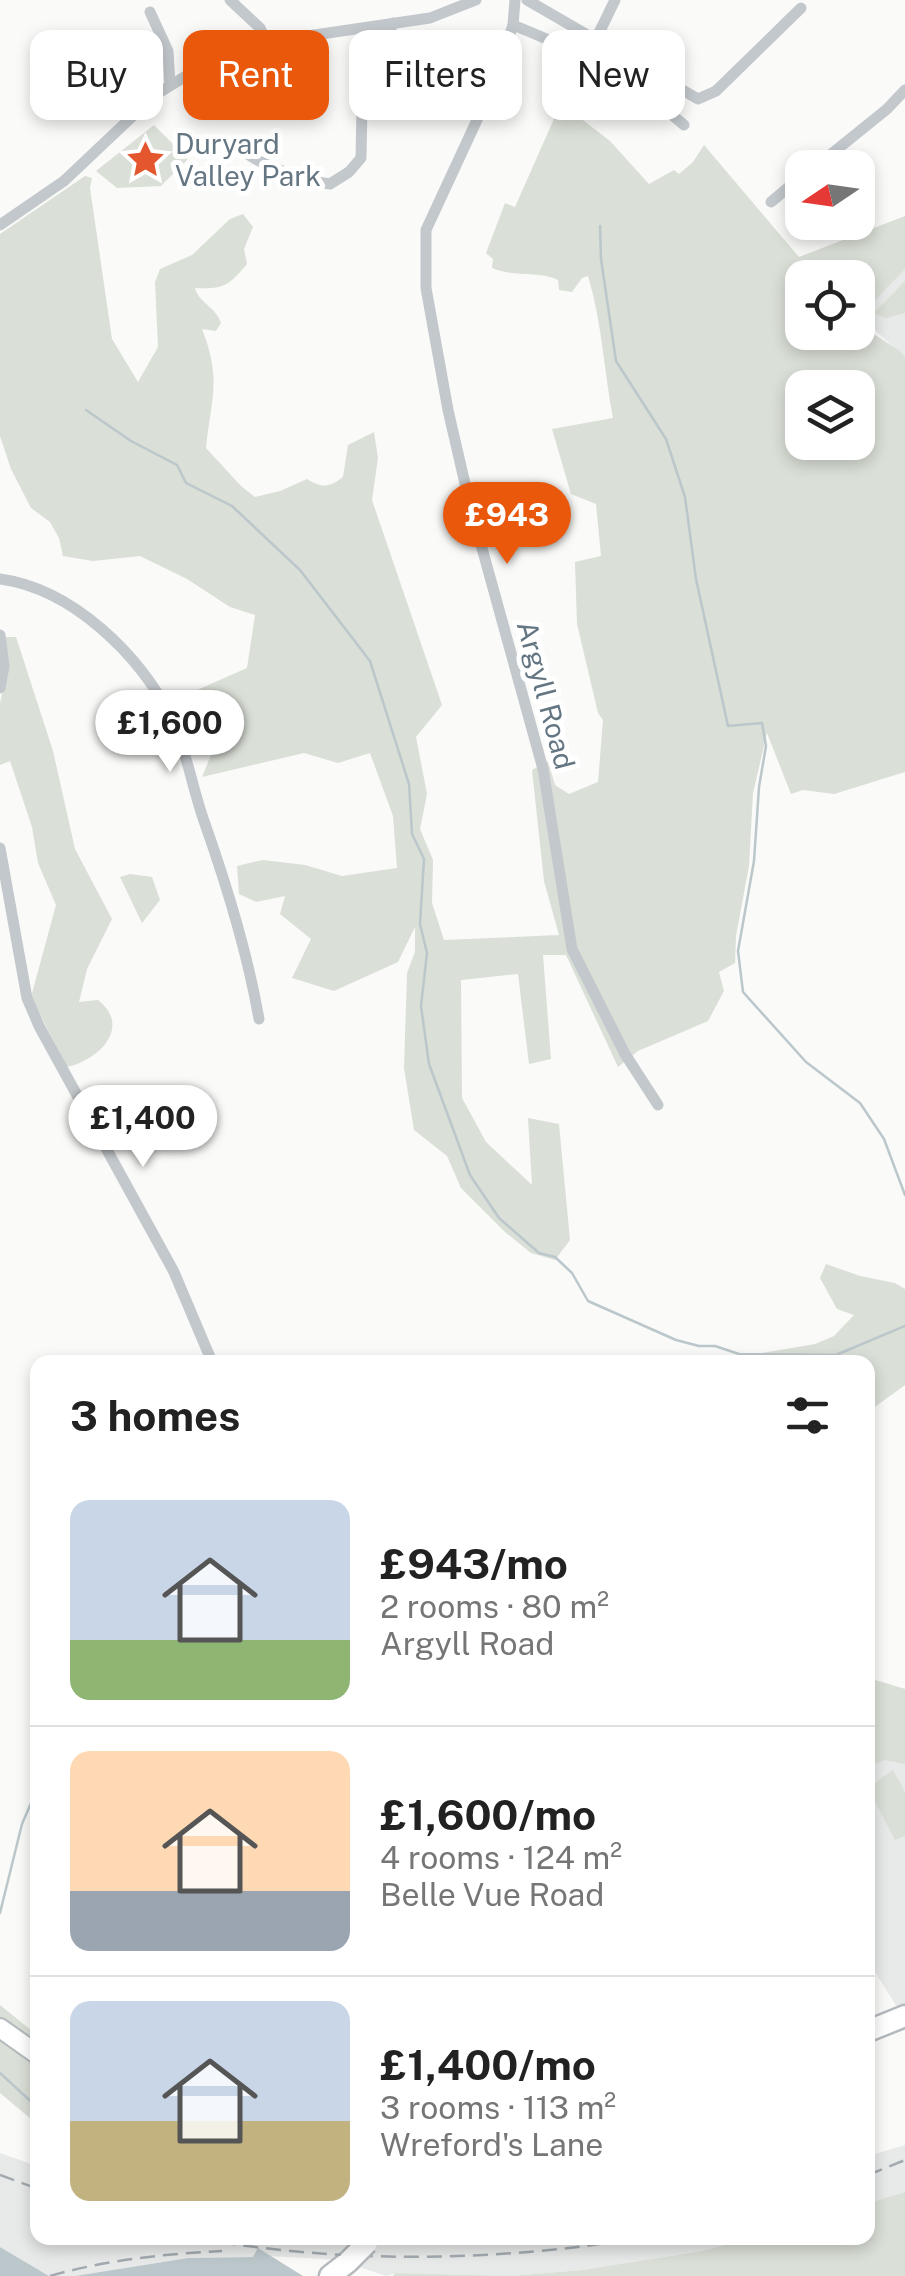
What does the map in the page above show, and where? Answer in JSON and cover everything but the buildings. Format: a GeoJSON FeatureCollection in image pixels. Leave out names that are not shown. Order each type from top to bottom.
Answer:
{"type":"FeatureCollection","features":[{"type":"Feature","properties":{"kind":"highway"},"geometry":{"type":"LineString","coordinates":[[875,2029],[905,2016]]}},
{"type":"Feature","properties":{"kind":"highway"},"geometry":{"type":"LineString","coordinates":[[330,2276],[365,2245]]}},
{"type":"Feature","properties":{"kind":"main road"},"geometry":{"type":"LineString","coordinates":[[0,2028],[30,2049]]}},
{"type":"Feature","properties":{"kind":"street"},"geometry":{"type":"LineString","coordinates":[[230,0],[261,30]]}},
{"type":"Feature","properties":{"kind":"street"},"geometry":{"type":"LineString","coordinates":[[329,33],[430,18],[476,0]]}},
{"type":"Feature","properties":{"kind":"street","name":"Argyll Road"},"geometry":{"type":"LineString","coordinates":[[516,0],[513,25],[476,125],[429,222],[424,252],[426,288],[469,501],[542,769],[572,950],[618,1041],[658,1106]]}},
{"type":"Feature","properties":{"kind":"street"},"geometry":{"type":"LineString","coordinates":[[527,0],[580,30]]}},
{"type":"Feature","properties":{"kind":"street"},"geometry":{"type":"LineString","coordinates":[[600,30],[615,0]]}},
{"type":"Feature","properties":{"kind":"street"},"geometry":{"type":"LineString","coordinates":[[685,92],[706,98],[801,8]]}},
{"type":"Feature","properties":{"kind":"street"},"geometry":{"type":"LineString","coordinates":[[150,12],[168,50],[170,84]]}},
{"type":"Feature","properties":{"kind":"street"},"geometry":{"type":"LineString","coordinates":[[244,151],[308,182],[330,184],[350,172],[361,158],[362,106],[392,23]]}},
{"type":"Feature","properties":{"kind":"street"},"geometry":{"type":"LineString","coordinates":[[513,25],[624,76],[684,125]]}},
{"type":"Feature","properties":{"kind":"street"},"geometry":{"type":"LineString","coordinates":[[0,224],[64,181],[170,84],[183,77]]}},
{"type":"Feature","properties":{"kind":"street"},"geometry":{"type":"LineString","coordinates":[[836,150],[905,90]]}},
{"type":"Feature","properties":{"kind":"street"},"geometry":{"type":"LineString","coordinates":[[771,202],[785,190]]}},
{"type":"Feature","properties":{"kind":"street"},"geometry":{"type":"LineString","coordinates":[[0,579],[48,594],[98,627],[161,700],[186,754],[244,942],[258,1019]]}},
{"type":"Feature","properties":{"kind":"street"},"geometry":{"type":"LineString","coordinates":[[0,635],[4,666],[0,688]]}},
{"type":"Feature","properties":{"kind":"street"},"geometry":{"type":"LineString","coordinates":[[0,848],[27,998],[174,1272],[209,1355]]}},
{"type":"Feature","properties":{"kind":"shaded area"},"geometry":{"type":"Polygon","coordinates":[[[553,120],[583,120],[610,141],[649,184],[674,170],[679,174],[704,145],[799,257],[843,240],[875,240],[875,228],[905,216],[905,269],[875,300],[875,260],[785,260],[785,350],[875,350],[875,335],[905,358],[905,772],[834,794],[803,790],[791,794],[767,733],[753,793],[749,866],[735,963],[719,972],[724,991],[708,1021],[638,1051],[618,1067],[566,955],[543,955],[551,1059],[529,1064],[518,974],[461,980],[462,1098],[486,1142],[532,1185],[528,1118],[559,1124],[570,1240],[555,1260],[531,1253],[506,1233],[461,1188],[447,1156],[414,1130],[404,1068],[407,973],[415,952],[415,927],[398,962],[334,991],[292,978],[311,939],[280,914],[285,896],[256,902],[239,894],[237,866],[263,860],[305,865],[342,876],[397,868],[393,816],[370,753],[338,763],[304,753],[202,777],[215,745],[179,698],[247,668],[255,615],[230,607],[187,579],[140,556],[93,561],[63,556],[50,522],[31,508],[0,436],[0,234],[85,176],[92,178],[90,188],[112,339],[138,382],[158,347],[155,282],[160,269],[192,255],[230,219],[243,214],[253,227],[244,249],[247,264],[224,285],[195,288],[221,323],[216,331],[202,329],[213,376],[206,448],[255,497],[307,479],[321,485],[333,483],[343,477],[348,445],[374,432],[378,458],[372,500],[442,705],[416,737],[427,794],[420,829],[433,860],[432,903],[444,940],[559,935],[544,881],[532,770],[548,761],[555,785],[569,794],[598,782],[603,720],[577,624],[575,562],[601,556],[596,504],[571,494],[552,429],[613,418],[588,276],[572,292],[559,290],[558,280],[550,277],[492,268],[493,259],[486,253],[505,203],[515,207],[553,120]]]}},
{"type":"Feature","properties":{"kind":"shaded area"},"geometry":{"type":"Polygon","coordinates":[[[154,125],[188,159],[161,186],[117,188],[96,171],[154,125]]]}},
{"type":"Feature","properties":{"kind":"shaded area"},"geometry":{"type":"Polygon","coordinates":[[[905,216],[905,358],[875,330],[875,260],[854,260],[905,216]]]}},
{"type":"Feature","properties":{"kind":"shaded area"},"geometry":{"type":"Polygon","coordinates":[[[905,281],[905,313],[886,318],[875,312],[905,281]]]}},
{"type":"Feature","properties":{"kind":"shaded area"},"geometry":{"type":"Polygon","coordinates":[[[3,637],[16,637],[53,751],[75,849],[112,919],[87,969],[79,1002],[98,1000],[108,1011],[111,1032],[99,1051],[67,1067],[31,997],[56,905],[38,863],[32,827],[10,761],[0,765],[0,703],[8,669],[3,637]]]}},
{"type":"Feature","properties":{"kind":"shaded area"},"geometry":{"type":"Polygon","coordinates":[[[120,877],[152,877],[160,900],[142,923],[120,877]]]}},
{"type":"Feature","properties":{"kind":"shaded area"},"geometry":{"type":"Polygon","coordinates":[[[826,1264],[905,1289],[905,1385],[875,1407],[875,1355],[751,1355],[815,1344],[834,1336],[854,1315],[837,1309],[820,1278],[826,1264]]]}},
{"type":"Feature","properties":{"kind":"shaded area"},"geometry":{"type":"Polygon","coordinates":[[[875,1680],[905,1689],[905,2009],[899,2010],[875,1972],[875,1680]]]}},
{"type":"Feature","properties":{"kind":"shaded area"},"geometry":{"type":"Polygon","coordinates":[[[875,1680],[905,1689],[905,1764],[885,1760],[875,1764],[875,1680]]]}},
{"type":"Feature","properties":{"kind":"shaded area"},"geometry":{"type":"Polygon","coordinates":[[[893,1770],[905,1792],[905,1836],[895,1840],[875,1801],[875,1783],[893,1770]]]}},
{"type":"Feature","properties":{"kind":"shaded area"},"geometry":{"type":"Polygon","coordinates":[[[0,2005],[30,2029],[30,2118],[0,2093],[0,2005]]]}},
{"type":"Feature","properties":{"kind":"shaded area"},"geometry":{"type":"Polygon","coordinates":[[[905,2145],[905,2192],[875,2201],[875,2154],[905,2145]]]}},
{"type":"Feature","properties":{"kind":"shaded area"},"geometry":{"type":"Polygon","coordinates":[[[0,2153],[30,2164],[30,2245],[724,2245],[582,2270],[510,2276],[386,2276],[356,2266],[358,2261],[269,2256],[258,2249],[253,2257],[188,2258],[75,2276],[49,2276],[0,2247],[0,2153]]]}},
{"type":"Feature","properties":{"kind":"shaded area"},"geometry":{"type":"Polygon","coordinates":[[[905,2192],[905,2276],[510,2276],[582,2270],[724,2245],[875,2245],[875,2201],[905,2192]]]}},
{"type":"Feature","properties":{"kind":"shaded area"},"geometry":{"type":"Polygon","coordinates":[[[0,2247],[49,2276],[0,2276],[0,2247]]]}},
{"type":"Feature","properties":{"kind":"shaded area"},"geometry":{"type":"Polygon","coordinates":[[[258,2248],[303,2276],[75,2276],[188,2258],[253,2257],[258,2248]]]}},
{"type":"Feature","properties":{"kind":"shaded area"},"geometry":{"type":"Polygon","coordinates":[[[395,2273],[510,2276],[393,2276],[395,2273]]]}},
{"type":"Feature","properties":{"kind":"waterway"},"geometry":{"type":"LineString","coordinates":[[600,226],[616,361],[666,439],[685,497],[696,579],[728,726],[762,723],[766,746],[754,861],[738,951],[743,992],[806,1062],[860,1103],[884,1139],[905,1195]]}},
{"type":"Feature","properties":{"kind":"waterway"},"geometry":{"type":"LineString","coordinates":[[86,410],[131,441],[177,465],[186,483],[232,506],[300,570],[370,661],[409,784],[412,834],[424,859],[420,924],[427,953],[421,1006],[429,1064],[470,1175],[499,1218],[539,1253],[555,1257],[572,1273],[588,1301],[676,1340],[739,1354],[836,1355],[905,1326]]}},
{"type":"Feature","properties":{"kind":"waterway"},"geometry":{"type":"LineString","coordinates":[[0,1913],[30,1806]]}},
{"type":"Feature","properties":{"kind":"waterway"},"geometry":{"type":"LineString","coordinates":[[0,2073],[30,2101]]}},
{"type":"Feature","properties":{"kind":"railway"},"geometry":{"type":"LineString","coordinates":[[875,2172],[905,2160]]}},
{"type":"Feature","properties":{"kind":"railway"},"geometry":{"type":"LineString","coordinates":[[0,2175],[30,2186]]}},
{"type":"Feature","properties":{"kind":"railway"},"geometry":{"type":"LineString","coordinates":[[244,2245],[418,2257],[592,2245]]}},
{"type":"Feature","properties":{"kind":"railway"},"geometry":{"type":"LineString","coordinates":[[50,2276],[135,2259],[222,2251]]}},
{"type":"Feature","properties":{"kind":"place","name":"Duryard Valley Park"},"geometry":{"type":"Point","coordinates":[145,160]}}]}
